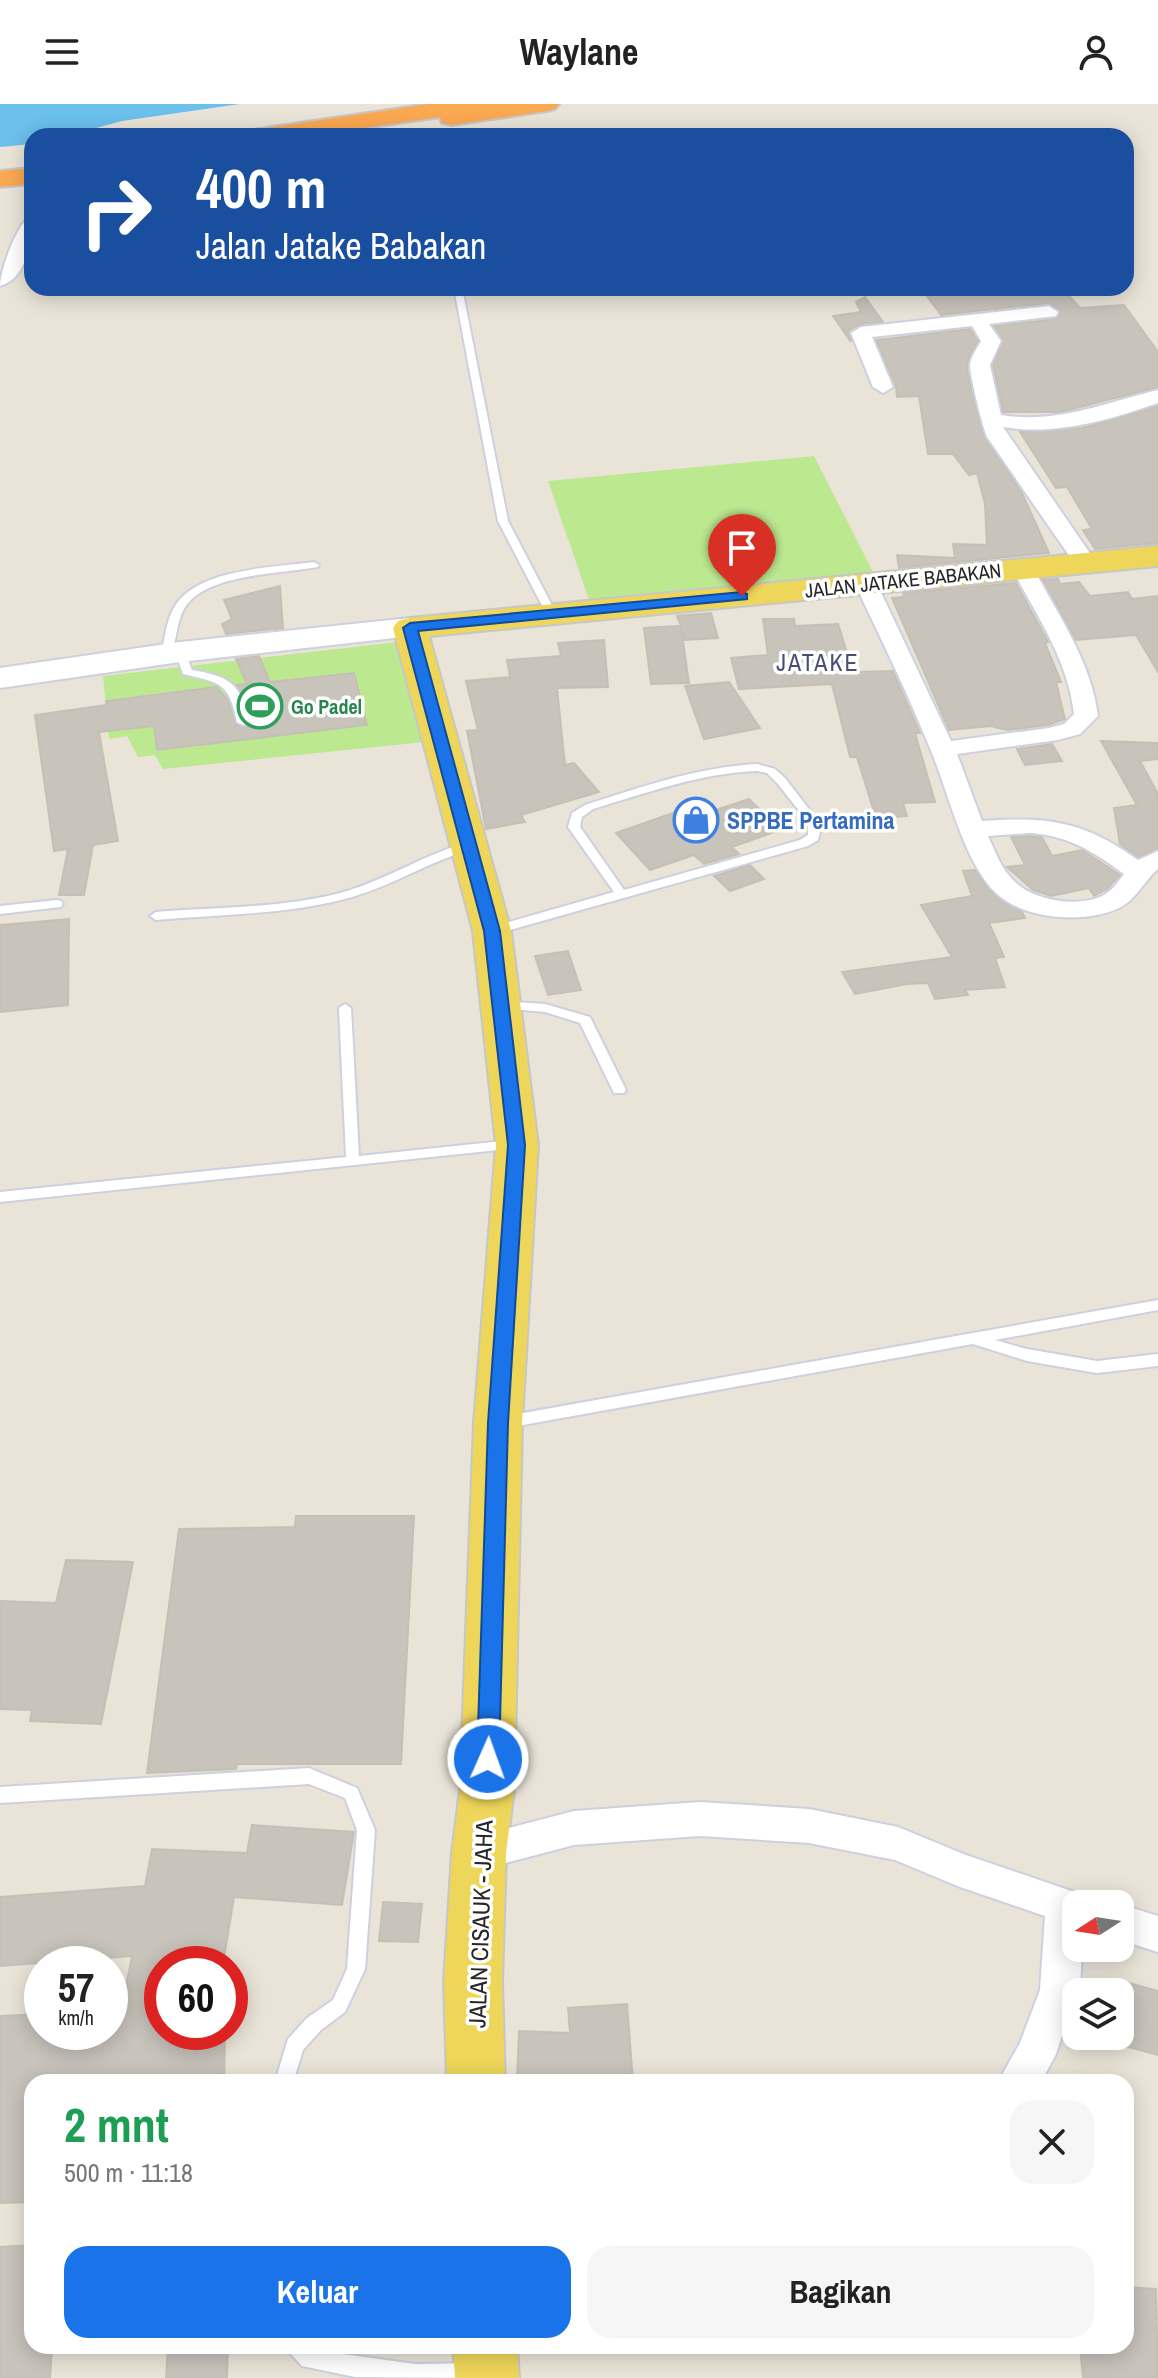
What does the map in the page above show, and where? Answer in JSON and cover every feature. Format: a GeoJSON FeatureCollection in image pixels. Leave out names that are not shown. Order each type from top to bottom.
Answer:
{"type":"FeatureCollection","features":[{"type":"Feature","properties":{"kind":"highway"},"geometry":{"type":"LineString","coordinates":[[314,128],[479,104]]}},
{"type":"Feature","properties":{"kind":"highway"},"geometry":{"type":"LineString","coordinates":[[384,128],[547,104]]}},
{"type":"Feature","properties":{"kind":"highway"},"geometry":{"type":"LineString","coordinates":[[0,169],[24,166]]}},
{"type":"Feature","properties":{"kind":"highway"},"geometry":{"type":"LineString","coordinates":[[0,179],[24,177]]}},
{"type":"Feature","properties":{"kind":"main road","name":"JALAN JATAKE BABAKAN"},"geometry":{"type":"LineString","coordinates":[[410,628],[1158,556]]}},
{"type":"Feature","properties":{"kind":"main road"},"geometry":{"type":"LineString","coordinates":[[0,678],[173,653],[410,628]]}},
{"type":"Feature","properties":{"kind":"main road","name":"JALAN CISAUK - JAHA"},"geometry":{"type":"LineString","coordinates":[[410,628],[492,931],[517,1145],[498,1423],[487,1790],[479,1853],[473,1982],[476,2074]]}},
{"type":"Feature","properties":{"kind":"street"},"geometry":{"type":"LineString","coordinates":[[0,280],[15,262],[24,236]]}},
{"type":"Feature","properties":{"kind":"street"},"geometry":{"type":"LineString","coordinates":[[883,387],[861,333],[1049,312]]}},
{"type":"Feature","properties":{"kind":"street"},"geometry":{"type":"LineString","coordinates":[[977,320],[991,341],[981,356],[979,367],[990,402],[989,419],[997,437],[1085,562]]}},
{"type":"Feature","properties":{"kind":"street"},"geometry":{"type":"LineString","coordinates":[[989,419],[1022,426],[1036,425],[1107,415],[1158,396]]}},
{"type":"Feature","properties":{"kind":"street"},"geometry":{"type":"LineString","coordinates":[[943,749],[1050,735],[1072,729],[1086,716],[1085,695],[1079,674],[1023,569]]}},
{"type":"Feature","properties":{"kind":"street"},"geometry":{"type":"LineString","coordinates":[[866,584],[943,749],[991,872],[1007,889],[1025,899],[1063,909],[1102,905],[1126,893],[1148,865],[1113,854],[1065,829],[1032,826],[975,829]]}},
{"type":"Feature","properties":{"kind":"street"},"geometry":{"type":"LineString","coordinates":[[479,1853],[574,1828],[700,1819],[809,1826],[898,1844],[960,1870],[1062,1903]]}},
{"type":"Feature","properties":{"kind":"street"},"geometry":{"type":"LineString","coordinates":[[1134,1926],[1158,1934]]}},
{"type":"Feature","properties":{"kind":"street"},"geometry":{"type":"LineString","coordinates":[[1023,2074],[1036,2054],[1060,1990],[1064,1962]]}},
{"type":"Feature","properties":{"kind":"lane"},"geometry":{"type":"LineString","coordinates":[[460,296],[503,521],[552,615]]}},
{"type":"Feature","properties":{"kind":"lane"},"geometry":{"type":"LineString","coordinates":[[243,722],[238,694],[229,684],[214,677],[187,672],[173,653],[180,606],[191,592],[218,580],[314,565]]}},
{"type":"Feature","properties":{"kind":"lane"},"geometry":{"type":"LineString","coordinates":[[492,931],[804,843],[814,837],[815,831],[809,816],[772,772],[756,767],[716,772],[589,807],[576,815],[574,827],[621,894]]}},
{"type":"Feature","properties":{"kind":"lane"},"geometry":{"type":"LineString","coordinates":[[156,916],[335,898],[368,889],[444,852],[468,846]]}},
{"type":"Feature","properties":{"kind":"lane"},"geometry":{"type":"LineString","coordinates":[[0,910],[57,904]]}},
{"type":"Feature","properties":{"kind":"lane"},"geometry":{"type":"LineString","coordinates":[[502,1005],[537,1005],[562,1010],[585,1020],[619,1090]]}},
{"type":"Feature","properties":{"kind":"lane"},"geometry":{"type":"LineString","coordinates":[[345,1008],[353,1161]]}},
{"type":"Feature","properties":{"kind":"lane"},"geometry":{"type":"LineString","coordinates":[[0,1197],[517,1145]]}},
{"type":"Feature","properties":{"kind":"lane"},"geometry":{"type":"LineString","coordinates":[[498,1423],[1158,1305]]}},
{"type":"Feature","properties":{"kind":"lane"},"geometry":{"type":"LineString","coordinates":[[971,1338],[1027,1355],[1084,1365],[1158,1360]]}},
{"type":"Feature","properties":{"kind":"lane"},"geometry":{"type":"LineString","coordinates":[[0,1795],[309,1776],[351,1793],[366,1830],[356,1969],[339,2006],[314,2024],[295,2045],[286,2074]]}},
{"type":"Feature","properties":{"kind":"lane"},"geometry":{"type":"LineString","coordinates":[[304,2354],[309,2359],[415,2374],[486,2366]]}},
{"type":"Feature","properties":{"kind":"green space"},"geometry":{"type":"Polygon","coordinates":[[[814,456],[873,572],[589,600],[548,481],[814,456]]]}},
{"type":"Feature","properties":{"kind":"green space","name":"Go Padel"},"geometry":{"type":"Polygon","coordinates":[[[398,642],[425,742],[163,769],[155,755],[138,757],[127,736],[109,739],[103,676],[398,642]]]}},
{"type":"Feature","properties":{"kind":"water"},"geometry":{"type":"Polygon","coordinates":[[[0,104],[240,104],[122,121],[96,128],[24,128],[24,145],[0,147],[0,104]]]}},
{"type":"Feature","properties":{"kind":"building"},"geometry":{"type":"Polygon","coordinates":[[[927,296],[1069,296],[1080,308],[1124,305],[1158,352],[1158,387],[1061,412],[1003,412],[993,365],[1003,339],[994,326],[1056,319],[1061,311],[1049,303],[941,315],[927,296]]]}},
{"type":"Feature","properties":{"kind":"building"},"geometry":{"type":"Polygon","coordinates":[[[865,297],[883,322],[861,324],[849,330],[851,342],[833,316],[861,312],[856,302],[865,297]]]}},
{"type":"Feature","properties":{"kind":"building"},"geometry":{"type":"Polygon","coordinates":[[[970,329],[978,341],[969,357],[967,370],[982,432],[1022,493],[1049,553],[899,568],[897,555],[955,558],[953,544],[987,545],[985,504],[977,473],[969,475],[953,454],[928,454],[919,396],[897,397],[896,386],[876,340],[970,329]]]}},
{"type":"Feature","properties":{"kind":"building"},"geometry":{"type":"Polygon","coordinates":[[[1158,406],[1158,543],[1095,549],[1083,530],[1092,529],[1067,487],[1056,488],[1020,432],[1082,428],[1158,406]]]}},
{"type":"Feature","properties":{"kind":"building"},"geometry":{"type":"Polygon","coordinates":[[[1058,579],[1060,584],[1079,582],[1090,596],[1128,592],[1132,599],[1158,596],[1158,672],[1136,635],[1076,640],[1043,580],[1058,579]]]}},
{"type":"Feature","properties":{"kind":"building"},"geometry":{"type":"Polygon","coordinates":[[[1016,583],[1048,642],[1045,643],[1061,682],[1056,682],[1065,719],[1048,725],[1007,730],[991,726],[949,730],[892,598],[904,597],[903,593],[1016,583]]]}},
{"type":"Feature","properties":{"kind":"building"},"geometry":{"type":"Polygon","coordinates":[[[280,586],[283,628],[226,634],[222,624],[232,619],[224,600],[280,586]]]}},
{"type":"Feature","properties":{"kind":"building"},"geometry":{"type":"Polygon","coordinates":[[[711,613],[718,638],[685,640],[681,628],[689,683],[651,684],[644,628],[681,626],[677,616],[711,613]]]}},
{"type":"Feature","properties":{"kind":"building"},"geometry":{"type":"Polygon","coordinates":[[[763,619],[794,619],[795,626],[838,624],[853,672],[893,671],[920,733],[915,733],[935,802],[903,803],[907,816],[876,818],[857,757],[850,757],[832,684],[739,689],[731,658],[768,655],[763,619]]]}},
{"type":"Feature","properties":{"kind":"building"},"geometry":{"type":"Polygon","coordinates":[[[604,640],[608,687],[557,688],[565,765],[574,763],[599,792],[521,815],[525,822],[486,829],[467,731],[478,730],[466,681],[510,677],[507,660],[561,656],[558,643],[604,640]]]}},
{"type":"Feature","properties":{"kind":"building"},"geometry":{"type":"Polygon","coordinates":[[[259,656],[270,682],[354,673],[367,725],[157,750],[154,726],[99,732],[118,841],[93,845],[84,895],[59,895],[68,849],[54,851],[35,715],[107,705],[106,701],[216,687],[228,700],[236,725],[248,727],[252,721],[237,685],[247,684],[236,659],[259,656]]]}},
{"type":"Feature","properties":{"kind":"building"},"geometry":{"type":"Polygon","coordinates":[[[729,682],[760,728],[704,739],[685,686],[729,682]]]}},
{"type":"Feature","properties":{"kind":"building"},"geometry":{"type":"Polygon","coordinates":[[[1101,741],[1158,743],[1158,759],[1140,761],[1158,794],[1158,848],[1138,857],[1120,844],[1114,808],[1137,805],[1101,741]]]}},
{"type":"Feature","properties":{"kind":"building"},"geometry":{"type":"Polygon","coordinates":[[[1052,744],[1062,761],[1025,765],[1017,749],[1052,744]]]}},
{"type":"Feature","properties":{"kind":"building"},"geometry":{"type":"Polygon","coordinates":[[[749,799],[780,830],[732,847],[739,854],[704,864],[694,855],[650,870],[616,833],[693,806],[701,815],[749,799]]]}},
{"type":"Feature","properties":{"kind":"building"},"geometry":{"type":"Polygon","coordinates":[[[1011,837],[1042,837],[1052,856],[1082,850],[1120,875],[1107,889],[1094,896],[1089,888],[1051,896],[1033,890],[1007,867],[1025,865],[1011,837]]]}},
{"type":"Feature","properties":{"kind":"building"},"geometry":{"type":"Polygon","coordinates":[[[750,865],[764,879],[730,891],[714,876],[750,865]]]}},
{"type":"Feature","properties":{"kind":"building"},"geometry":{"type":"Polygon","coordinates":[[[975,870],[995,896],[1022,912],[1025,918],[989,923],[1004,957],[995,958],[1005,987],[965,990],[968,995],[935,999],[928,983],[855,994],[842,972],[952,957],[921,905],[972,896],[963,871],[975,870]]]}},
{"type":"Feature","properties":{"kind":"building"},"geometry":{"type":"Polygon","coordinates":[[[69,919],[68,1005],[0,1012],[0,925],[69,919]]]}},
{"type":"Feature","properties":{"kind":"building"},"geometry":{"type":"Polygon","coordinates":[[[568,951],[581,990],[548,995],[535,956],[568,951]]]}},
{"type":"Feature","properties":{"kind":"building"},"geometry":{"type":"Polygon","coordinates":[[[296,1516],[414,1516],[401,1764],[237,1764],[236,1769],[147,1773],[179,1529],[295,1527],[296,1516]]]}},
{"type":"Feature","properties":{"kind":"building"},"geometry":{"type":"Polygon","coordinates":[[[66,1560],[133,1562],[101,1724],[30,1721],[32,1710],[0,1709],[0,1601],[56,1603],[66,1560]]]}},
{"type":"Feature","properties":{"kind":"building"},"geometry":{"type":"Polygon","coordinates":[[[252,1825],[354,1832],[342,1905],[234,1897],[226,1946],[144,1946],[144,2050],[225,2050],[224,2074],[24,2074],[24,2202],[0,2203],[0,2016],[24,2015],[24,2050],[128,2050],[128,1976],[132,1956],[128,1956],[128,1946],[24,1946],[24,1964],[0,1966],[0,1897],[145,1886],[152,1849],[247,1853],[252,1825]]]}},
{"type":"Feature","properties":{"kind":"building"},"geometry":{"type":"Polygon","coordinates":[[[383,1902],[422,1904],[418,1942],[379,1941],[383,1902]]]}},
{"type":"Feature","properties":{"kind":"building"},"geometry":{"type":"Polygon","coordinates":[[[1134,1984],[1158,1991],[1158,2055],[1134,2049],[1134,1984]]]}},
{"type":"Feature","properties":{"kind":"building"},"geometry":{"type":"Polygon","coordinates":[[[627,2004],[632,2074],[517,2074],[519,2031],[570,2033],[568,2008],[627,2004]]]}},
{"type":"Feature","properties":{"kind":"building"},"geometry":{"type":"Polygon","coordinates":[[[24,2246],[24,2354],[52,2354],[50,2378],[0,2378],[0,2247],[24,2246]]]}},
{"type":"Feature","properties":{"kind":"building"},"geometry":{"type":"Polygon","coordinates":[[[1134,2288],[1156,2289],[1158,2378],[1083,2378],[1081,2354],[1134,2354],[1134,2288]]]}},
{"type":"Feature","properties":{"kind":"building"},"geometry":{"type":"Polygon","coordinates":[[[168,2354],[228,2354],[227,2378],[166,2378],[168,2354]]]}},
{"type":"Feature","properties":{"kind":"place","name":"Go Padel"},"geometry":{"type":"Point","coordinates":[260,706]}},
{"type":"Feature","properties":{"kind":"place","name":"SPPBE Pertamina"},"geometry":{"type":"Point","coordinates":[696,820]}},
{"type":"Feature","properties":{"kind":"district","name":"JATAKE"},"geometry":{"type":"Point","coordinates":[818,662]}},
{"type":"Feature","properties":{"kind":"route"},"geometry":{"type":"LineString","coordinates":[[488,1759],[498,1423],[517,1145],[492,931],[410,628],[742,596]]}}]}
